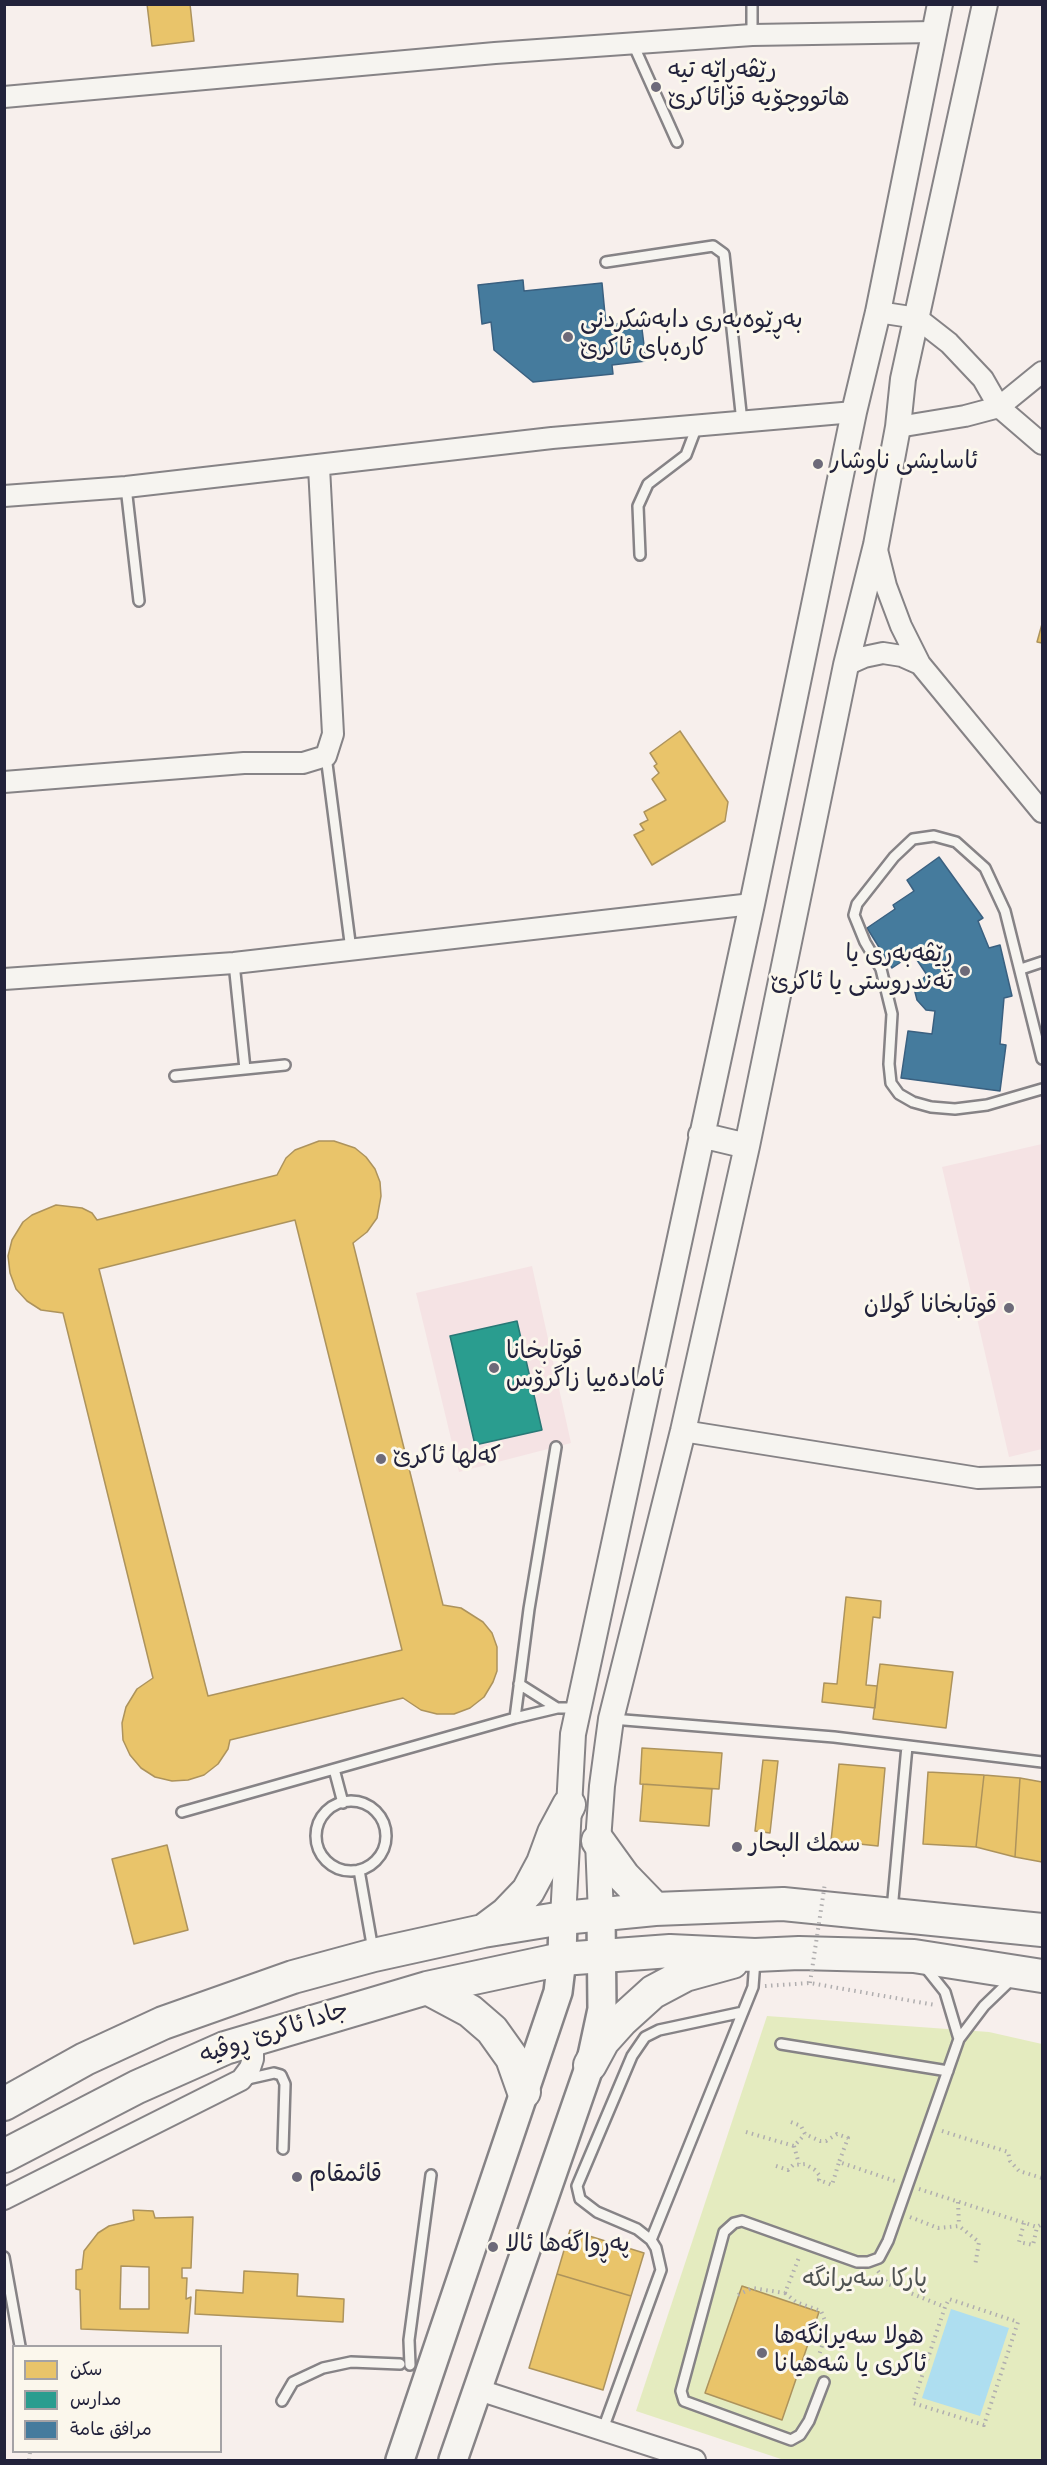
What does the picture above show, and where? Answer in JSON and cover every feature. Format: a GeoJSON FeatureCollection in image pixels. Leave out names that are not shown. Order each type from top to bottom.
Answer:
{"type":"FeatureCollection","features":[{"type":"Feature","properties":{"kind":"highway"},"geometry":{"type":"LineString","coordinates":[[483,1931],[506,1914],[528,1891],[569,1805]]}},
{"type":"Feature","properties":{"kind":"highway"},"geometry":{"type":"LineString","coordinates":[[598,1841],[624,1877],[655,1909]]}},
{"type":"Feature","properties":{"kind":"highway","name":"جادا ئاکرێ ڕوڤیە"},"geometry":{"type":"LineString","coordinates":[[4,2104],[85,2059],[164,2023],[293,1977],[374,1955],[483,1931],[564,1918],[655,1909],[783,1904],[1042,1930]]}},
{"type":"Feature","properties":{"kind":"highway","name":"جادا ئاکرێ ڕوڤیە"},"geometry":{"type":"LineString","coordinates":[[4,2156],[137,2087],[225,2048],[427,1988],[562,1959],[670,1951],[755,1955]]}},
{"type":"Feature","properties":{"kind":"highway"},"geometry":{"type":"LineString","coordinates":[[590,2065],[603,2041],[653,1992],[685,1976],[755,1955],[799,1953],[914,1956],[1032,1974]]}},
{"type":"Feature","properties":{"kind":"highway"},"geometry":{"type":"LineString","coordinates":[[427,1988],[470,2012],[492,2030],[512,2058],[524,2092]]}},
{"type":"Feature","properties":{"kind":"main road"},"geometry":{"type":"LineString","coordinates":[[453,2460],[590,2065],[602,2009],[601,1914]]}},
{"type":"Feature","properties":{"kind":"main road"},"geometry":{"type":"LineString","coordinates":[[400,2460],[558,1992],[564,1918]]}},
{"type":"Feature","properties":{"kind":"street"},"geometry":{"type":"LineString","coordinates":[[564,1918],[573,1734],[568,1708],[701,1136],[752,904],[854,412],[878,312],[940,4]]}},
{"type":"Feature","properties":{"kind":"street"},"geometry":{"type":"LineString","coordinates":[[601,1914],[598,1841],[602,1786],[611,1719],[683,1431],[747,1146],[846,665],[876,544],[898,427],[903,379],[985,4]]}},
{"type":"Feature","properties":{"kind":"street"},"geometry":{"type":"LineString","coordinates":[[4,97],[495,53],[752,35],[934,32]]}},
{"type":"Feature","properties":{"kind":"street"},"geometry":{"type":"LineString","coordinates":[[878,312],[917,318],[950,343],[983,379],[999,407],[1042,444]]}},
{"type":"Feature","properties":{"kind":"street"},"geometry":{"type":"LineString","coordinates":[[898,427],[965,416],[999,407],[1042,372]]}},
{"type":"Feature","properties":{"kind":"street"},"geometry":{"type":"LineString","coordinates":[[4,496],[126,487],[319,467],[552,438],[854,412]]}},
{"type":"Feature","properties":{"kind":"street"},"geometry":{"type":"LineString","coordinates":[[4,782],[244,763],[303,763],[326,756],[333,734],[319,467]]}},
{"type":"Feature","properties":{"kind":"street"},"geometry":{"type":"LineString","coordinates":[[876,544],[886,586],[901,626],[920,664],[1042,812]]}},
{"type":"Feature","properties":{"kind":"street"},"geometry":{"type":"LineString","coordinates":[[846,665],[864,657],[883,654],[902,656],[920,664]]}},
{"type":"Feature","properties":{"kind":"street"},"geometry":{"type":"LineString","coordinates":[[4,979],[234,963],[752,904]]}},
{"type":"Feature","properties":{"kind":"street"},"geometry":{"type":"LineString","coordinates":[[701,1136],[747,1146]]}},
{"type":"Feature","properties":{"kind":"street"},"geometry":{"type":"LineString","coordinates":[[683,1431],[978,1478],[1042,1476]]}},
{"type":"Feature","properties":{"kind":"street"},"geometry":{"type":"LineString","coordinates":[[4,2199],[241,2080],[250,2068],[253,2059],[253,2040]]}},
{"type":"Feature","properties":{"kind":"street"},"geometry":{"type":"LineString","coordinates":[[479,2390],[695,2460]]}},
{"type":"Feature","properties":{"kind":"lane"},"geometry":{"type":"LineString","coordinates":[[752,4],[752,35]]}},
{"type":"Feature","properties":{"kind":"lane"},"geometry":{"type":"LineString","coordinates":[[633,44],[676,142]]}},
{"type":"Feature","properties":{"kind":"lane"},"geometry":{"type":"LineString","coordinates":[[606,262],[713,246],[724,254],[742,422]]}},
{"type":"Feature","properties":{"kind":"lane"},"geometry":{"type":"LineString","coordinates":[[640,555],[638,506],[648,484],[687,455],[697,426]]}},
{"type":"Feature","properties":{"kind":"lane"},"geometry":{"type":"LineString","coordinates":[[126,487],[139,601]]}},
{"type":"Feature","properties":{"kind":"lane"},"geometry":{"type":"LineString","coordinates":[[326,756],[351,950]]}},
{"type":"Feature","properties":{"kind":"lane"},"geometry":{"type":"LineString","coordinates":[[1042,1059],[1005,911],[985,868],[956,842],[934,836],[913,839],[894,857],[858,904],[854,915],[881,969],[892,1014],[889,1074],[891,1083],[899,1094],[913,1102],[931,1107],[955,1109],[987,1105],[1042,1089]]}},
{"type":"Feature","properties":{"kind":"lane"},"geometry":{"type":"LineString","coordinates":[[1021,969],[1042,962]]}},
{"type":"Feature","properties":{"kind":"lane"},"geometry":{"type":"LineString","coordinates":[[234,963],[245,1069]]}},
{"type":"Feature","properties":{"kind":"lane"},"geometry":{"type":"LineString","coordinates":[[175,1076],[285,1065]]}},
{"type":"Feature","properties":{"kind":"lane"},"geometry":{"type":"LineString","coordinates":[[515,1718],[529,1609],[556,1447]]}},
{"type":"Feature","properties":{"kind":"lane"},"geometry":{"type":"LineString","coordinates":[[519,1684],[568,1708]]}},
{"type":"Feature","properties":{"kind":"lane"},"geometry":{"type":"LineString","coordinates":[[182,1812],[515,1718],[568,1708]]}},
{"type":"Feature","properties":{"kind":"lane"},"geometry":{"type":"LineString","coordinates":[[611,1719],[834,1737],[1042,1762]]}},
{"type":"Feature","properties":{"kind":"lane"},"geometry":{"type":"LineString","coordinates":[[891,1916],[907,1746]]}},
{"type":"Feature","properties":{"kind":"lane"},"geometry":{"type":"LineString","coordinates":[[334,1769],[343,1803]]}},
{"type":"Feature","properties":{"kind":"lane"},"geometry":{"type":"LineString","coordinates":[[355,1802],[366,1805],[376,1812],[383,1822],[386,1834],[379,1857],[370,1865],[359,1870],[338,1869],[321,1855],[317,1845],[316,1834],[324,1814],[343,1803],[355,1802]]}},
{"type":"Feature","properties":{"kind":"lane"},"geometry":{"type":"LineString","coordinates":[[359,1870],[374,1955]]}},
{"type":"Feature","properties":{"kind":"lane"},"geometry":{"type":"LineString","coordinates":[[651,2240],[753,1987],[755,1955]]}},
{"type":"Feature","properties":{"kind":"lane"},"geometry":{"type":"LineString","coordinates":[[914,1956],[945,1992],[959,2039]]}},
{"type":"Feature","properties":{"kind":"lane"},"geometry":{"type":"LineString","coordinates":[[824,2382],[809,2421],[800,2435],[791,2440],[695,2407],[684,2401],[681,2391],[724,2232],[734,2223],[742,2221],[857,2262],[879,2258],[888,2241],[959,2039],[997,1992],[1032,1974]]}},
{"type":"Feature","properties":{"kind":"lane"},"geometry":{"type":"LineString","coordinates":[[603,2429],[661,2270],[656,2248],[651,2240],[637,2229],[597,2212],[580,2199],[577,2186],[632,2056],[645,2037],[659,2030],[743,2012]]}},
{"type":"Feature","properties":{"kind":"lane"},"geometry":{"type":"LineString","coordinates":[[781,2044],[948,2071]]}},
{"type":"Feature","properties":{"kind":"lane"},"geometry":{"type":"LineString","coordinates":[[241,2080],[274,2073],[281,2075],[285,2084],[283,2149]]}},
{"type":"Feature","properties":{"kind":"lane"},"geometry":{"type":"LineString","coordinates":[[410,2365],[409,2340],[431,2175]]}},
{"type":"Feature","properties":{"kind":"lane"},"geometry":{"type":"LineString","coordinates":[[4,2257],[20,2345]]}},
{"type":"Feature","properties":{"kind":"lane"},"geometry":{"type":"LineString","coordinates":[[282,2401],[293,2382],[323,2368],[351,2362],[400,2364]]}},
{"type":"Feature","properties":{"kind":"path"},"geometry":{"type":"LineString","coordinates":[[810,1983],[825,1883]]}},
{"type":"Feature","properties":{"kind":"path"},"geometry":{"type":"LineString","coordinates":[[778,1985],[810,1983],[951,2008]]}},
{"type":"Feature","properties":{"kind":"path"},"geometry":{"type":"LineString","coordinates":[[776,2166],[788,2170],[799,2164],[811,2166],[819,2176],[819,2180],[832,2185],[848,2138],[837,2134],[826,2141],[820,2141],[805,2134],[801,2126],[791,2122]]}},
{"type":"Feature","properties":{"kind":"path"},"geometry":{"type":"LineString","coordinates":[[928,2128],[991,2145],[1008,2152],[1011,2161],[1019,2171],[1042,2178]]}},
{"type":"Feature","properties":{"kind":"path"},"geometry":{"type":"LineString","coordinates":[[746,2132],[794,2146]]}},
{"type":"Feature","properties":{"kind":"path"},"geometry":{"type":"LineString","coordinates":[[794,2146],[805,2134]]}},
{"type":"Feature","properties":{"kind":"path"},"geometry":{"type":"LineString","coordinates":[[794,2146],[799,2164]]}},
{"type":"Feature","properties":{"kind":"path"},"geometry":{"type":"LineString","coordinates":[[839,2162],[1038,2227]]}},
{"type":"Feature","properties":{"kind":"path"},"geometry":{"type":"LineString","coordinates":[[958,2202],[959,2226]]}},
{"type":"Feature","properties":{"kind":"path"},"geometry":{"type":"LineString","coordinates":[[898,2213],[938,2228],[959,2226],[979,2242],[975,2266]]}},
{"type":"Feature","properties":{"kind":"path"},"geometry":{"type":"LineString","coordinates":[[1024,2223],[1019,2242],[1033,2245],[1038,2227],[1042,2224]]}},
{"type":"Feature","properties":{"kind":"path"},"geometry":{"type":"LineString","coordinates":[[785,2293],[796,2261],[807,2244]]}},
{"type":"Feature","properties":{"kind":"path"},"geometry":{"type":"LineString","coordinates":[[871,2261],[888,2284],[945,2307]]}},
{"type":"Feature","properties":{"kind":"path"},"geometry":{"type":"LineString","coordinates":[[738,2295],[752,2288],[785,2293],[796,2302],[821,2311],[828,2328],[819,2355]]}},
{"type":"Feature","properties":{"kind":"path"},"geometry":{"type":"LineString","coordinates":[[949,2299],[1018,2322],[984,2425],[913,2403],[945,2307],[949,2299]]}},
{"type":"Feature","properties":{"kind":"shaded area","name":"قوتابخانا گولان"},"geometry":{"type":"Polygon","coordinates":[[[1042,1144],[1042,1449],[1009,1457],[942,1167],[1042,1144]]]}},
{"type":"Feature","properties":{"kind":"shaded area","name":"قوتابخانا ئامادەییا زاگرۆس"},"geometry":{"type":"Polygon","coordinates":[[[532,1266],[571,1443],[459,1472],[416,1293],[532,1266]]]}},
{"type":"Feature","properties":{"kind":"green space","name":"پارکا سەیرانگه"},"geometry":{"type":"Polygon","coordinates":[[[767,2016],[989,2032],[1042,2044],[1042,2460],[784,2460],[636,2411],[767,2016]]]}},
{"type":"Feature","properties":{"kind":"water"},"geometry":{"type":"Polygon","coordinates":[[[951,2309],[1009,2328],[980,2416],[922,2398],[951,2309]]]}},
{"type":"Feature","properties":{"kind":"building: سكن"},"geometry":{"type":"Polygon","coordinates":[[[147,4],[190,4],[194,41],[152,46],[147,4]]]}},
{"type":"Feature","properties":{"kind":"building: سكن"},"geometry":{"type":"Polygon","coordinates":[[[1042,624],[1042,643],[1037,642],[1042,624]]]}},
{"type":"Feature","properties":{"kind":"building: سكن"},"geometry":{"type":"Polygon","coordinates":[[[680,731],[728,802],[725,821],[652,865],[634,835],[644,830],[640,824],[648,820],[644,812],[666,800],[652,779],[659,773],[654,766],[657,764],[650,753],[680,731]]]}},
{"type":"Feature","properties":{"kind":"building: سكن","name":"کەلها ئاکرێ"},"geometry":{"type":"Polygon","coordinates":[[[319,1141],[334,1141],[355,1148],[375,1169],[380,1182],[381,1196],[377,1218],[367,1232],[353,1243],[443,1605],[461,1608],[483,1622],[492,1633],[497,1647],[497,1671],[484,1697],[470,1708],[454,1714],[437,1714],[421,1710],[403,1698],[230,1740],[228,1749],[218,1764],[204,1775],[188,1780],[172,1781],[155,1777],[141,1768],[130,1755],[123,1740],[122,1723],[126,1707],[137,1689],[153,1678],[63,1313],[41,1310],[27,1301],[16,1289],[10,1273],[8,1256],[12,1240],[23,1222],[32,1215],[56,1205],[82,1208],[92,1213],[97,1220],[277,1175],[286,1158],[295,1150],[319,1141]],[[295,1220],[99,1269],[208,1696],[402,1650],[295,1220]]]}},
{"type":"Feature","properties":{"kind":"building: سكن"},"geometry":{"type":"Polygon","coordinates":[[[846,1597],[881,1601],[880,1618],[873,1617],[866,1685],[877,1686],[875,1708],[822,1702],[824,1683],[837,1684],[846,1597]]]}},
{"type":"Feature","properties":{"kind":"building: سكن"},"geometry":{"type":"Polygon","coordinates":[[[880,1664],[953,1672],[946,1728],[873,1719],[880,1664]]]}},
{"type":"Feature","properties":{"kind":"building: سكن"},"geometry":{"type":"Polygon","coordinates":[[[642,1748],[722,1753],[719,1789],[640,1784],[642,1748]]]}},
{"type":"Feature","properties":{"kind":"building: سكن"},"geometry":{"type":"Polygon","coordinates":[[[763,1760],[778,1761],[770,1833],[755,1831],[763,1760]]]}},
{"type":"Feature","properties":{"kind":"building: سكن"},"geometry":{"type":"Polygon","coordinates":[[[839,1764],[885,1768],[878,1846],[831,1841],[839,1764]]]}},
{"type":"Feature","properties":{"kind":"building: سكن"},"geometry":{"type":"Polygon","coordinates":[[[928,1772],[984,1775],[976,1847],[923,1844],[928,1772]]]}},
{"type":"Feature","properties":{"kind":"building: سكن"},"geometry":{"type":"Polygon","coordinates":[[[984,1775],[1020,1778],[1015,1857],[976,1847],[984,1775]]]}},
{"type":"Feature","properties":{"kind":"building: سكن"},"geometry":{"type":"Polygon","coordinates":[[[1020,1778],[1042,1782],[1042,1862],[1015,1857],[1020,1778]]]}},
{"type":"Feature","properties":{"kind":"building: سكن"},"geometry":{"type":"Polygon","coordinates":[[[643,1784],[712,1789],[709,1826],[640,1821],[643,1784]]]}},
{"type":"Feature","properties":{"kind":"building: سكن"},"geometry":{"type":"Polygon","coordinates":[[[167,1845],[188,1930],[134,1944],[112,1859],[167,1845]]]}},
{"type":"Feature","properties":{"kind":"building: سكن"},"geometry":{"type":"Polygon","coordinates":[[[133,2210],[153,2211],[155,2218],[193,2217],[191,2268],[182,2268],[182,2278],[187,2278],[186,2299],[191,2297],[188,2333],[81,2329],[80,2290],[76,2289],[76,2270],[82,2269],[84,2251],[98,2233],[109,2226],[134,2220],[133,2210]],[[121,2266],[120,2309],[149,2309],[149,2267],[121,2266]]]}},
{"type":"Feature","properties":{"kind":"building: سكن"},"geometry":{"type":"Polygon","coordinates":[[[570,2230],[644,2253],[631,2296],[557,2274],[570,2230]]]}},
{"type":"Feature","properties":{"kind":"building: سكن"},"geometry":{"type":"Polygon","coordinates":[[[244,2271],[298,2274],[297,2296],[344,2299],[343,2322],[195,2314],[196,2290],[243,2293],[244,2271]]]}},
{"type":"Feature","properties":{"kind":"building: سكن"},"geometry":{"type":"Polygon","coordinates":[[[557,2274],[631,2296],[603,2390],[529,2368],[557,2274]]]}},
{"type":"Feature","properties":{"kind":"building: سكن","name":"هولا سەیرانگەها ئاکری یا شەهیانا"},"geometry":{"type":"Polygon","coordinates":[[[742,2286],[819,2312],[782,2420],[705,2393],[742,2286]]]}},
{"type":"Feature","properties":{"kind":"building: مدارس"},"geometry":{"type":"Polygon","coordinates":[[[517,1321],[542,1430],[475,1445],[450,1336],[517,1321]]]}},
{"type":"Feature","properties":{"kind":"building: مرافق عامة","name":"بەڕێوەبەری دابەشکردنی کارەبای ئاکرێ"},"geometry":{"type":"Polygon","coordinates":[[[523,280],[524,291],[602,283],[606,325],[641,321],[646,361],[612,365],[613,374],[533,382],[494,350],[491,322],[482,324],[478,285],[523,280]]]}},
{"type":"Feature","properties":{"kind":"building: مرافق عامة","name":"ڕێڤەبەری یا تەندروستی یا ئاکرێ"},"geometry":{"type":"Polygon","coordinates":[[[939,857],[983,918],[978,921],[989,948],[1000,945],[1012,996],[1004,998],[1000,1044],[1006,1045],[1000,1091],[901,1078],[908,1031],[932,1034],[935,1011],[926,1010],[917,1000],[915,992],[917,984],[927,975],[913,954],[892,968],[867,928],[895,909],[893,905],[914,891],[907,880],[939,857]]]}},
{"type":"Feature","properties":{"kind":"place","name":"رێڤەڕاێە تیە هاتووچۆیە قزائاکرێ"},"geometry":{"type":"Point","coordinates":[656,87]}},
{"type":"Feature","properties":{"kind":"place","name":"بەڕێوەبەری دابەشکردنی کارەبای ئاکرێ"},"geometry":{"type":"Point","coordinates":[568,337]}},
{"type":"Feature","properties":{"kind":"place","name":"ئاسايشى ناوشار"},"geometry":{"type":"Point","coordinates":[818,464]}},
{"type":"Feature","properties":{"kind":"place","name":"ڕێڤەبەری یا تەندروستی یا ئاکرێ"},"geometry":{"type":"Point","coordinates":[965,971]}},
{"type":"Feature","properties":{"kind":"place","name":"قوتابخانا گولان"},"geometry":{"type":"Point","coordinates":[1009,1308]}},
{"type":"Feature","properties":{"kind":"place","name":"قوتابخانا ئامادەییا زاگرۆس"},"geometry":{"type":"Point","coordinates":[494,1368]}},
{"type":"Feature","properties":{"kind":"place","name":"کەلها ئاکرێ"},"geometry":{"type":"Point","coordinates":[381,1459]}},
{"type":"Feature","properties":{"kind":"place","name":"سمك البحار"},"geometry":{"type":"Point","coordinates":[737,1847]}},
{"type":"Feature","properties":{"kind":"place","name":"قائمقام"},"geometry":{"type":"Point","coordinates":[297,2177]}},
{"type":"Feature","properties":{"kind":"place","name":"پەڕواگەها ئالا"},"geometry":{"type":"Point","coordinates":[493,2247]}},
{"type":"Feature","properties":{"kind":"place","name":"هولا سەیرانگەها ئاکری یا شەهیانا"},"geometry":{"type":"Point","coordinates":[762,2353]}}]}
